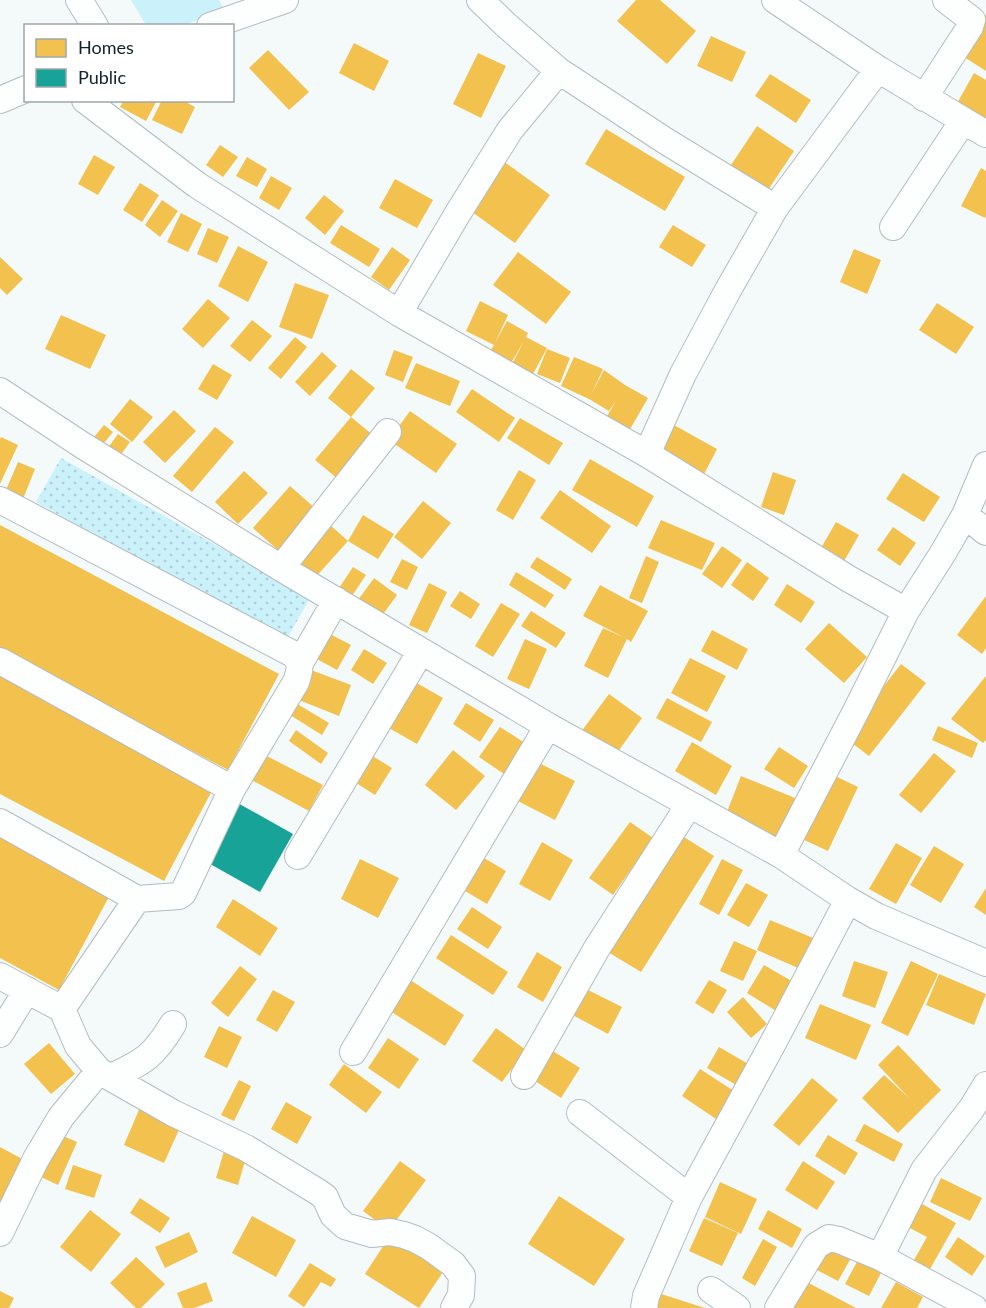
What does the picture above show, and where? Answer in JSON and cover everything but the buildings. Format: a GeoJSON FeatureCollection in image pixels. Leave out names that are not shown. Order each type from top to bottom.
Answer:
{"type":"FeatureCollection","features":[{"type":"Feature","properties":{"kind":"street"},"geometry":{"type":"LineString","coordinates":[[79,0],[94,24]]}},
{"type":"Feature","properties":{"kind":"street"},"geometry":{"type":"LineString","coordinates":[[480,0],[559,71],[664,140],[776,208]]}},
{"type":"Feature","properties":{"kind":"street"},"geometry":{"type":"LineString","coordinates":[[775,0],[878,69],[986,134]]}},
{"type":"Feature","properties":{"kind":"street"},"geometry":{"type":"LineString","coordinates":[[924,98],[970,27],[972,20],[946,0]]}},
{"type":"Feature","properties":{"kind":"street"},"geometry":{"type":"LineString","coordinates":[[215,24],[277,1]]}},
{"type":"Feature","properties":{"kind":"street"},"geometry":{"type":"LineString","coordinates":[[648,454],[683,374],[776,208],[878,69]]}},
{"type":"Feature","properties":{"kind":"street"},"geometry":{"type":"LineString","coordinates":[[399,313],[510,130],[559,71]]}},
{"type":"Feature","properties":{"kind":"street"},"geometry":{"type":"LineString","coordinates":[[0,100],[24,91]]}},
{"type":"Feature","properties":{"kind":"street"},"geometry":{"type":"LineString","coordinates":[[88,102],[197,185],[399,313],[648,454],[849,579],[906,611]]}},
{"type":"Feature","properties":{"kind":"street"},"geometry":{"type":"LineString","coordinates":[[893,227],[963,121]]}},
{"type":"Feature","properties":{"kind":"street"},"geometry":{"type":"LineString","coordinates":[[0,391],[82,445],[280,568],[548,726],[781,855],[876,916],[986,963]]}},
{"type":"Feature","properties":{"kind":"street"},"geometry":{"type":"LineString","coordinates":[[280,568],[388,432]]}},
{"type":"Feature","properties":{"kind":"street"},"geometry":{"type":"LineString","coordinates":[[781,855],[906,611],[965,515],[986,465]]}},
{"type":"Feature","properties":{"kind":"street"},"geometry":{"type":"LineString","coordinates":[[0,500],[291,653],[300,663],[300,672],[296,682],[232,789],[183,893],[179,896],[136,899],[0,822]]}},
{"type":"Feature","properties":{"kind":"street"},"geometry":{"type":"LineString","coordinates":[[965,515],[986,532]]}},
{"type":"Feature","properties":{"kind":"street"},"geometry":{"type":"LineString","coordinates":[[300,663],[336,600]]}},
{"type":"Feature","properties":{"kind":"street"},"geometry":{"type":"LineString","coordinates":[[298,856],[421,651]]}},
{"type":"Feature","properties":{"kind":"street"},"geometry":{"type":"LineString","coordinates":[[0,661],[232,789]]}},
{"type":"Feature","properties":{"kind":"street"},"geometry":{"type":"LineString","coordinates":[[353,1052],[548,726]]}},
{"type":"Feature","properties":{"kind":"street"},"geometry":{"type":"LineString","coordinates":[[524,1076],[597,948],[689,805]]}},
{"type":"Feature","properties":{"kind":"street"},"geometry":{"type":"LineString","coordinates":[[62,1009],[136,899]]}},
{"type":"Feature","properties":{"kind":"street"},"geometry":{"type":"LineString","coordinates":[[644,1308],[646,1296],[689,1197],[848,900]]}},
{"type":"Feature","properties":{"kind":"street"},"geometry":{"type":"LineString","coordinates":[[0,976],[62,1009],[78,1046],[105,1074],[173,1113],[246,1148],[318,1191],[325,1197],[333,1215],[345,1227],[372,1234],[390,1232],[404,1235],[428,1246],[453,1264],[462,1276],[461,1295],[454,1308]]}},
{"type":"Feature","properties":{"kind":"street"},"geometry":{"type":"LineString","coordinates":[[0,1034],[27,990]]}},
{"type":"Feature","properties":{"kind":"street"},"geometry":{"type":"LineString","coordinates":[[0,1233],[41,1150],[61,1117],[105,1074],[147,1058],[163,1041],[173,1024]]}},
{"type":"Feature","properties":{"kind":"street"},"geometry":{"type":"LineString","coordinates":[[880,1257],[924,1170],[972,1108],[986,1085]]}},
{"type":"Feature","properties":{"kind":"street"},"geometry":{"type":"LineString","coordinates":[[580,1113],[689,1197]]}},
{"type":"Feature","properties":{"kind":"street"},"geometry":{"type":"LineString","coordinates":[[778,1308],[816,1246],[829,1238],[880,1257],[974,1308]]}},
{"type":"Feature","properties":{"kind":"street"},"geometry":{"type":"LineString","coordinates":[[711,1290],[736,1308]]}},
{"type":"Feature","properties":{"kind":"shaded area"},"geometry":{"type":"Polygon","coordinates":[[[131,0],[219,0],[225,11],[186,24],[145,24],[131,0]]]}},
{"type":"Feature","properties":{"kind":"shaded area"},"geometry":{"type":"Polygon","coordinates":[[[61,458],[310,598],[285,642],[36,502],[61,458]]]}}]}
